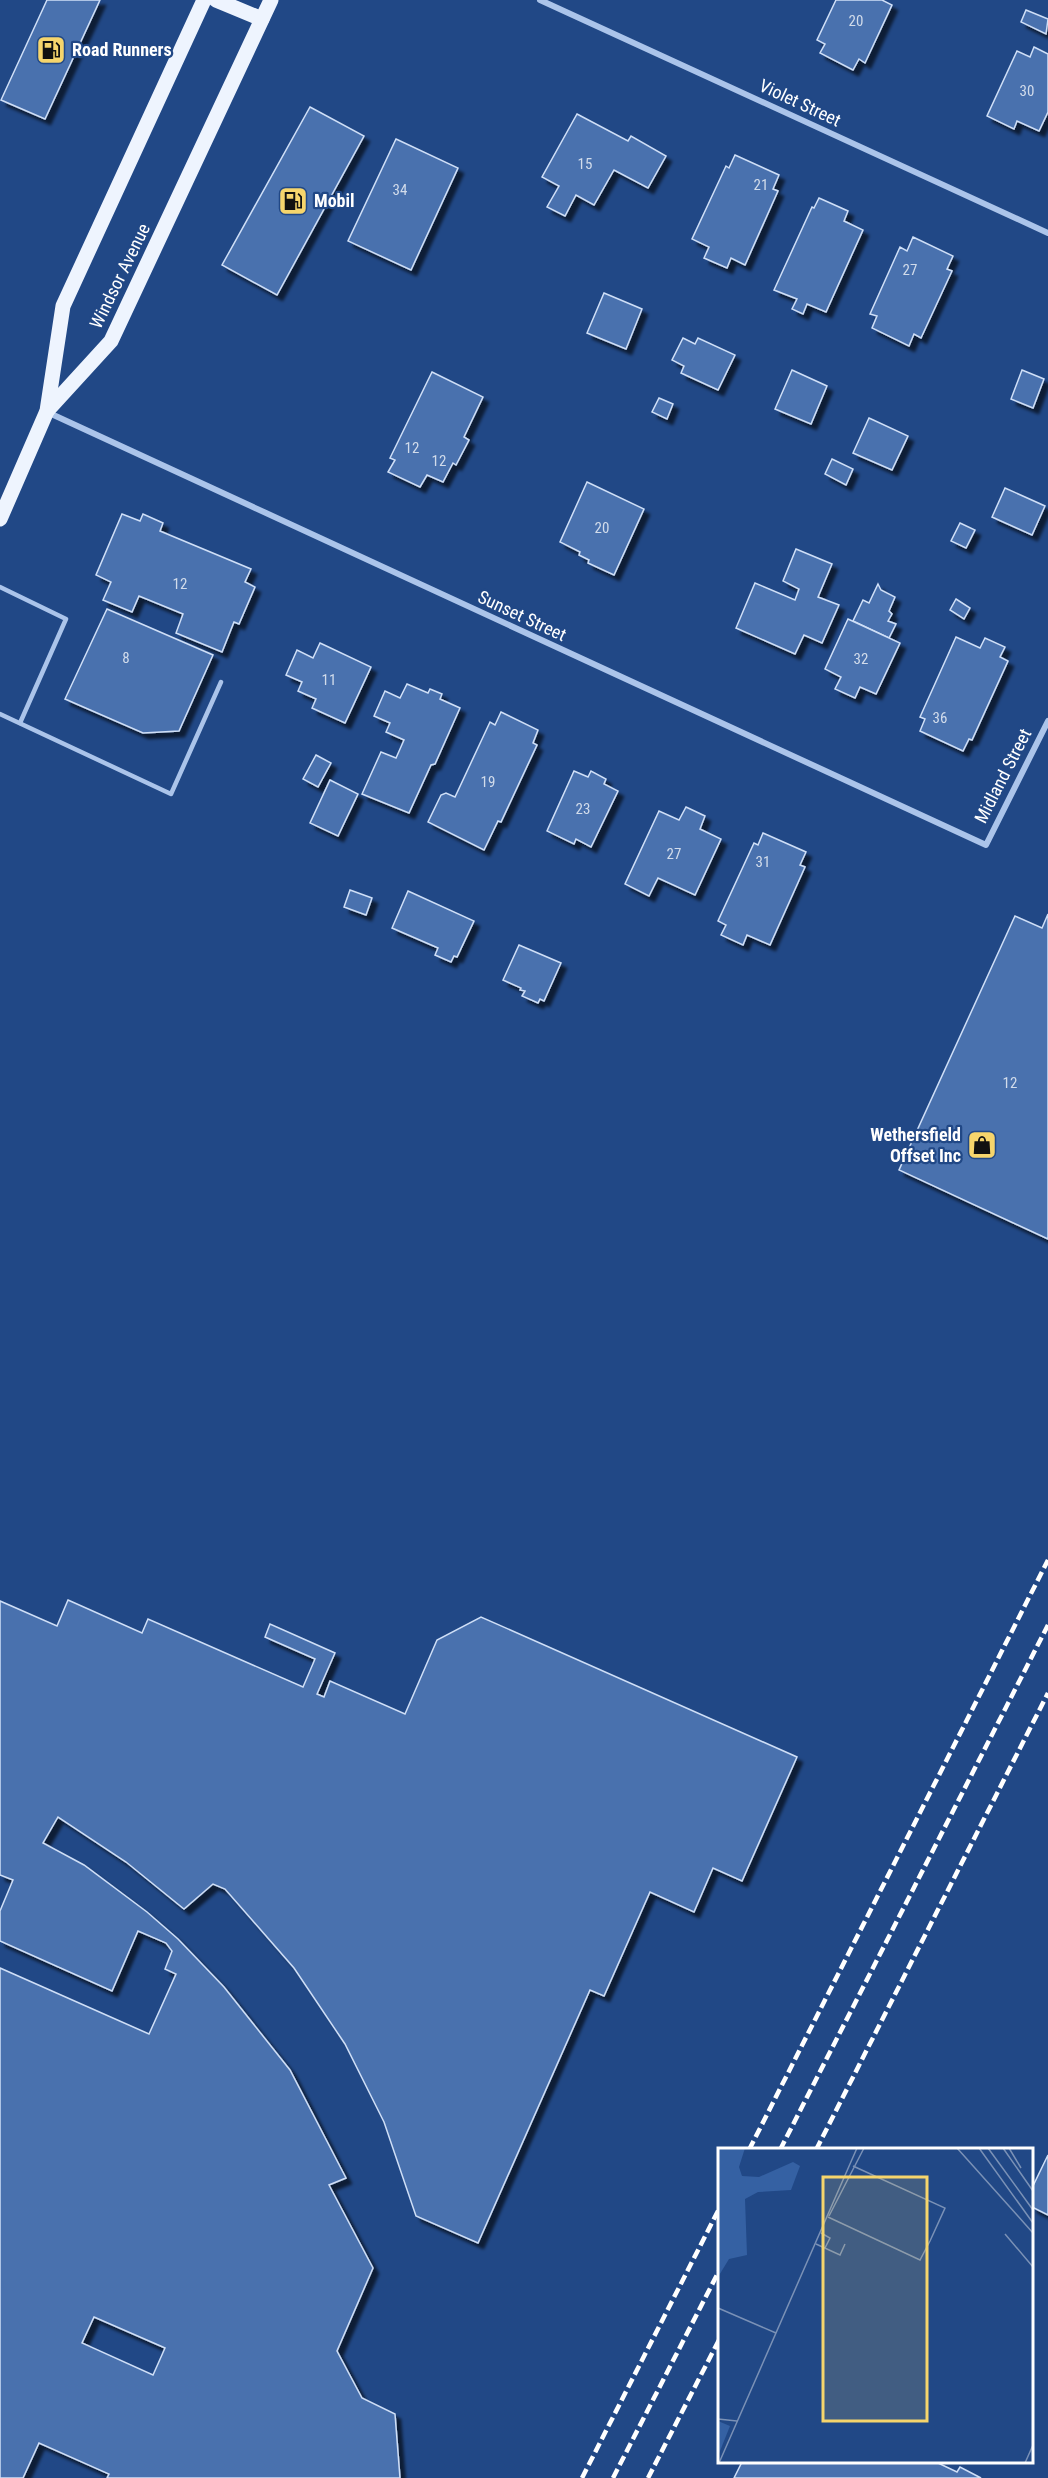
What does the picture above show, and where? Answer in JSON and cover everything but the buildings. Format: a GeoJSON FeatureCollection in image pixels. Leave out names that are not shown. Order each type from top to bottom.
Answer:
{"type":"FeatureCollection","features":[{"type":"Feature","properties":{"kind":"main road","name":"Windsor Avenue"},"geometry":{"type":"LineString","coordinates":[[47,411],[63,306],[204,0]]}},
{"type":"Feature","properties":{"kind":"main road"},"geometry":{"type":"LineString","coordinates":[[216,0],[262,20]]}},
{"type":"Feature","properties":{"kind":"main road","name":"Windsor Avenue"},"geometry":{"type":"LineString","coordinates":[[47,411],[111,341],[271,0]]}},
{"type":"Feature","properties":{"kind":"main road"},"geometry":{"type":"LineString","coordinates":[[0,519],[47,411]]}},
{"type":"Feature","properties":{"kind":"street","name":"Violet Street"},"geometry":{"type":"LineString","coordinates":[[540,0],[1048,233]]}},
{"type":"Feature","properties":{"kind":"street","name":"Sunset Street"},"geometry":{"type":"LineString","coordinates":[[47,411],[986,845]]}},
{"type":"Feature","properties":{"kind":"street","name":"Midland Street"},"geometry":{"type":"LineString","coordinates":[[986,845],[1048,721]]}},
{"type":"Feature","properties":{"kind":"lane"},"geometry":{"type":"LineString","coordinates":[[0,587],[66,618],[20,723]]}},
{"type":"Feature","properties":{"kind":"lane"},"geometry":{"type":"LineString","coordinates":[[0,714],[171,794],[221,682]]}},
{"type":"Feature","properties":{"kind":"railway"},"geometry":{"type":"LineString","coordinates":[[750,2148],[1048,1560]]}},
{"type":"Feature","properties":{"kind":"railway"},"geometry":{"type":"LineString","coordinates":[[781,2148],[1048,1625]]}},
{"type":"Feature","properties":{"kind":"railway"},"geometry":{"type":"LineString","coordinates":[[817,2148],[1048,1693]]}},
{"type":"Feature","properties":{"kind":"railway"},"geometry":{"type":"LineString","coordinates":[[582,2478],[718,2211]]}},
{"type":"Feature","properties":{"kind":"railway"},"geometry":{"type":"LineString","coordinates":[[613,2478],[718,2273]]}},
{"type":"Feature","properties":{"kind":"railway"},"geometry":{"type":"LineString","coordinates":[[648,2478],[718,2342]]}},
{"type":"Feature","properties":{"kind":"place","name":"Road Runners"},"geometry":{"type":"Point","coordinates":[51,50]}},
{"type":"Feature","properties":{"kind":"place","name":"Mobil"},"geometry":{"type":"Point","coordinates":[293,201]}},
{"type":"Feature","properties":{"kind":"place","name":"Wethersfield Offset Inc"},"geometry":{"type":"Point","coordinates":[982,1145]}}]}
